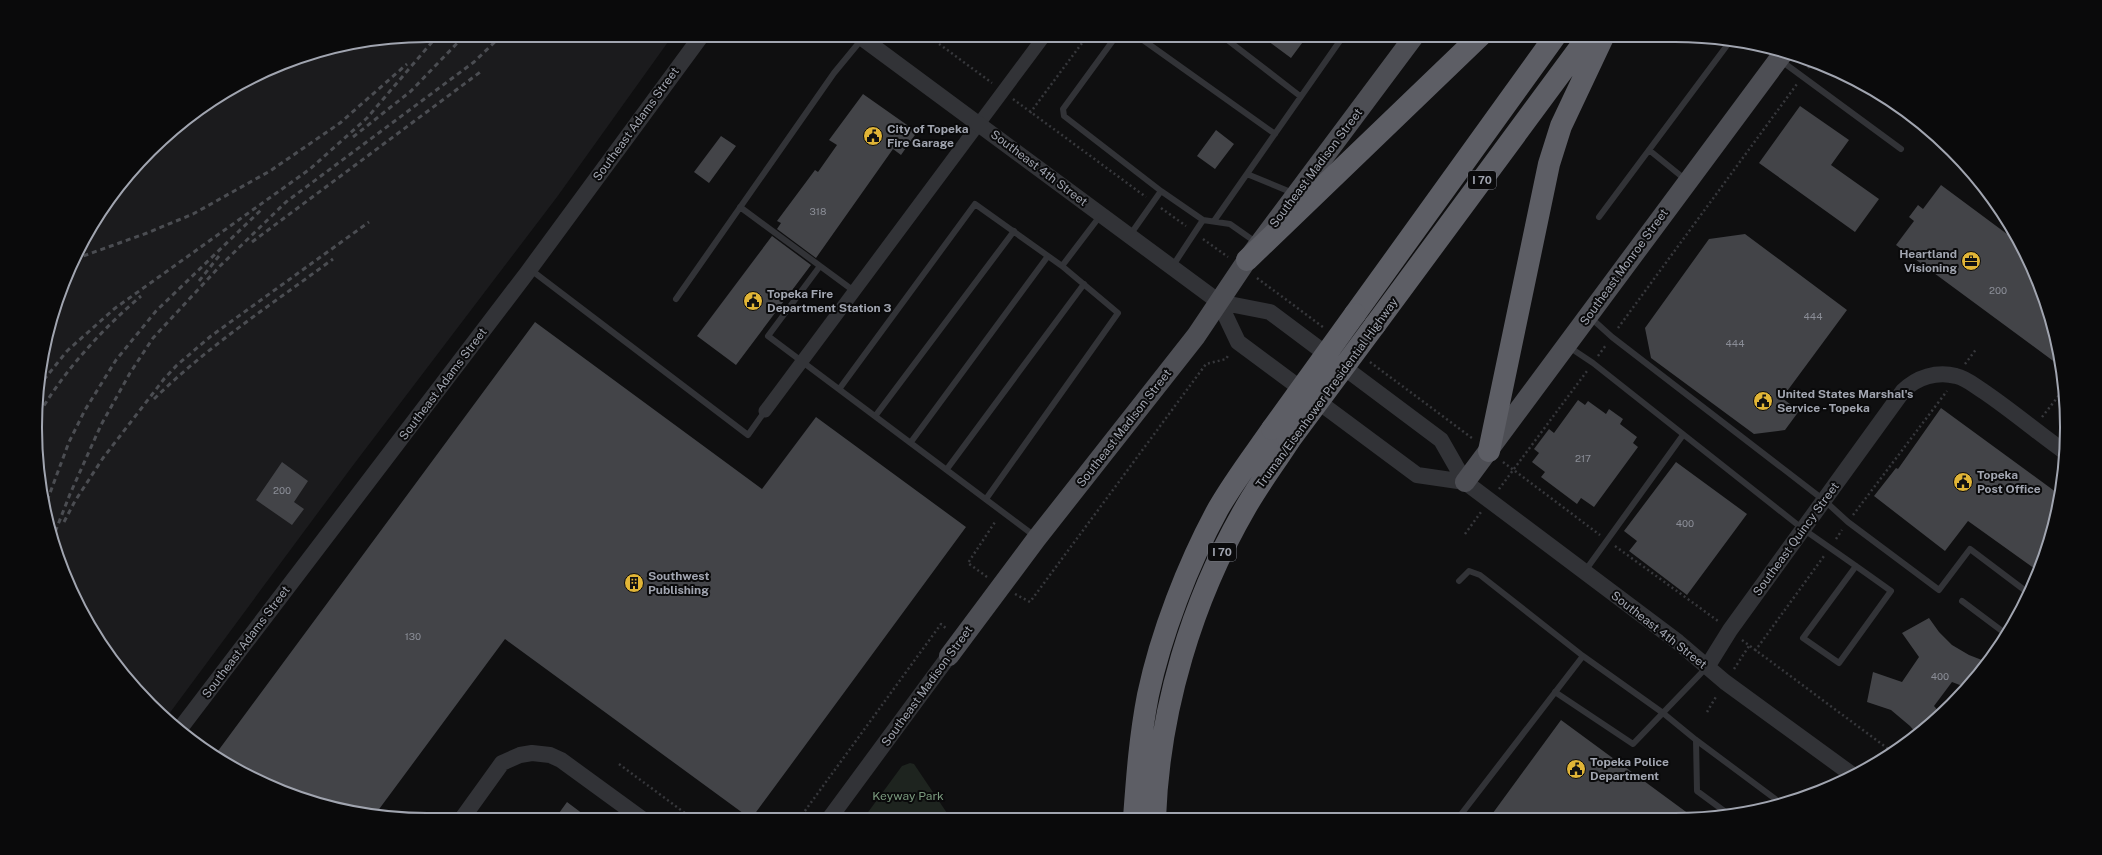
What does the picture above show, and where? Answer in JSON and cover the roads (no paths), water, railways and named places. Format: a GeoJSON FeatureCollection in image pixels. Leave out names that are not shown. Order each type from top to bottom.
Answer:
{"type":"FeatureCollection","features":[{"type":"Feature","properties":{"kind":"highway"},"geometry":{"type":"LineString","coordinates":[[1249,257],[1474,42]]}},
{"type":"Feature","properties":{"kind":"highway","name":"Truman/Eisenhower Presidential Highway"},"geometry":{"type":"LineString","coordinates":[[1155,813],[1162,748],[1177,674],[1197,611],[1225,546],[1281,435],[1355,314],[1551,42]]}},
{"type":"Feature","properties":{"kind":"highway","name":"Truman/Eisenhower Presidential Highway"},"geometry":{"type":"LineString","coordinates":[[1134,813],[1137,776],[1148,695],[1158,657],[1197,550],[1219,508],[1375,325],[1584,42]]}},
{"type":"Feature","properties":{"kind":"highway"},"geometry":{"type":"LineString","coordinates":[[1489,451],[1549,164],[1561,126],[1601,42]]}},
{"type":"Feature","properties":{"kind":"main road","name":"Southeast Madison Street"},"geometry":{"type":"LineString","coordinates":[[949,656],[1037,538],[1196,336],[1249,257],[1410,42]]}},
{"type":"Feature","properties":{"kind":"main road","name":"Southeast Monroe Street"},"geometry":{"type":"LineString","coordinates":[[1465,482],[1688,180],[1781,57]]}},
{"type":"Feature","properties":{"kind":"street","name":"Southeast Adams Street"},"geometry":{"type":"LineString","coordinates":[[183,725],[530,269],[697,42]]}},
{"type":"Feature","properties":{"kind":"street","name":"Southeast 4th Street"},"geometry":{"type":"LineString","coordinates":[[867,42],[980,124],[1219,302],[1270,312],[1441,440],[1465,482],[1678,642],[1725,682],[1848,771]]}},
{"type":"Feature","properties":{"kind":"street"},"geometry":{"type":"LineString","coordinates":[[765,411],[1040,42]]}},
{"type":"Feature","properties":{"kind":"street","name":"Southeast 4th Street"},"geometry":{"type":"LineString","coordinates":[[1219,302],[1238,342],[1417,475],[1465,482]]}},
{"type":"Feature","properties":{"kind":"street","name":"Southeast Quincy Street"},"geometry":{"type":"LineString","coordinates":[[1707,667],[1730,630],[1825,501],[1903,391],[1911,383],[1936,374],[1956,376],[1974,385],[2059,448]]}},
{"type":"Feature","properties":{"kind":"street","name":"Southeast Madison Street"},"geometry":{"type":"LineString","coordinates":[[833,813],[949,656]]}},
{"type":"Feature","properties":{"kind":"street"},"geometry":{"type":"LineString","coordinates":[[466,813],[502,763],[527,754],[550,755],[561,760],[634,813]]}},
{"type":"Feature","properties":{"kind":"lane"},"geometry":{"type":"LineString","coordinates":[[676,299],[856,42]]}},
{"type":"Feature","properties":{"kind":"lane"},"geometry":{"type":"LineString","coordinates":[[1112,42],[1063,108],[1064,116],[1161,191],[1203,220],[1230,224],[1249,257]]}},
{"type":"Feature","properties":{"kind":"lane"},"geometry":{"type":"LineString","coordinates":[[1146,42],[1274,134]]}},
{"type":"Feature","properties":{"kind":"lane"},"geometry":{"type":"LineString","coordinates":[[1230,42],[1300,96]]}},
{"type":"Feature","properties":{"kind":"lane"},"geometry":{"type":"LineString","coordinates":[[1214,222],[1300,96],[1339,42]]}},
{"type":"Feature","properties":{"kind":"lane"},"geometry":{"type":"LineString","coordinates":[[1600,217],[1727,45]]}},
{"type":"Feature","properties":{"kind":"lane"},"geometry":{"type":"LineString","coordinates":[[1784,58],[1803,76],[1900,149]]}},
{"type":"Feature","properties":{"kind":"lane"},"geometry":{"type":"LineString","coordinates":[[1649,150],[1688,180]]}},
{"type":"Feature","properties":{"kind":"lane"},"geometry":{"type":"LineString","coordinates":[[1247,174],[1296,194]]}},
{"type":"Feature","properties":{"kind":"lane"},"geometry":{"type":"LineString","coordinates":[[1130,236],[1161,191]]}},
{"type":"Feature","properties":{"kind":"lane"},"geometry":{"type":"LineString","coordinates":[[840,388],[975,204],[1062,266],[1118,312],[986,499]]}},
{"type":"Feature","properties":{"kind":"lane"},"geometry":{"type":"LineString","coordinates":[[740,207],[854,291]]}},
{"type":"Feature","properties":{"kind":"lane"},"geometry":{"type":"LineString","coordinates":[[1062,266],[1101,215]]}},
{"type":"Feature","properties":{"kind":"lane"},"geometry":{"type":"LineString","coordinates":[[1172,267],[1203,220]]}},
{"type":"Feature","properties":{"kind":"lane"},"geometry":{"type":"LineString","coordinates":[[876,416],[1014,231]]}},
{"type":"Feature","properties":{"kind":"lane"},"geometry":{"type":"LineString","coordinates":[[910,442],[1048,256]]}},
{"type":"Feature","properties":{"kind":"lane"},"geometry":{"type":"LineString","coordinates":[[820,266],[768,336],[840,388],[1037,538]]}},
{"type":"Feature","properties":{"kind":"lane"},"geometry":{"type":"LineString","coordinates":[[530,269],[748,435],[765,411]]}},
{"type":"Feature","properties":{"kind":"lane"},"geometry":{"type":"LineString","coordinates":[[946,469],[1084,284]]}},
{"type":"Feature","properties":{"kind":"lane"},"geometry":{"type":"LineString","coordinates":[[1589,315],[1612,337],[1825,501],[1848,522],[1939,590],[1970,549],[2024,590]]}},
{"type":"Feature","properties":{"kind":"lane"},"geometry":{"type":"LineString","coordinates":[[1566,345],[1593,363],[1803,529],[1856,566],[1891,591],[1839,663],[1803,638],[1856,566]]}},
{"type":"Feature","properties":{"kind":"lane"},"geometry":{"type":"LineString","coordinates":[[1584,572],[1683,434]]}},
{"type":"Feature","properties":{"kind":"lane"},"geometry":{"type":"LineString","coordinates":[[1459,581],[1469,571],[1480,575],[1583,656],[1663,713],[1696,740],[1776,799]]}},
{"type":"Feature","properties":{"kind":"lane"},"geometry":{"type":"LineString","coordinates":[[1962,601],[2002,631]]}},
{"type":"Feature","properties":{"kind":"lane"},"geometry":{"type":"LineString","coordinates":[[1462,813],[1583,656]]}},
{"type":"Feature","properties":{"kind":"lane","name":"Southeast Quincy Street"},"geometry":{"type":"LineString","coordinates":[[1555,692],[1633,744],[1680,693],[1707,667]]}},
{"type":"Feature","properties":{"kind":"lane"},"geometry":{"type":"LineString","coordinates":[[1696,740],[1697,791],[1723,810]]}},
{"type":"Feature","properties":{"kind":"railway"},"geometry":{"type":"LineString","coordinates":[[45,378],[67,351],[114,309],[310,169],[367,118],[432,42]]}},
{"type":"Feature","properties":{"kind":"railway"},"geometry":{"type":"LineString","coordinates":[[353,137],[411,91],[458,42]]}},
{"type":"Feature","properties":{"kind":"railway"},"geometry":{"type":"LineString","coordinates":[[56,530],[70,494],[101,425],[130,373],[153,338],[220,266],[286,202],[474,62],[495,42]]}},
{"type":"Feature","properties":{"kind":"railway"},"geometry":{"type":"LineString","coordinates":[[82,256],[147,233],[193,214],[270,171],[340,123],[407,64]]}},
{"type":"Feature","properties":{"kind":"railway"},"geometry":{"type":"LineString","coordinates":[[252,242],[483,70]]}},
{"type":"Feature","properties":{"kind":"railway"},"geometry":{"type":"LineString","coordinates":[[48,498],[69,442],[85,410],[116,360],[156,311],[262,209]]}},
{"type":"Feature","properties":{"kind":"railway"},"geometry":{"type":"LineString","coordinates":[[64,522],[75,501],[103,458],[164,379],[177,365],[211,336],[369,222]]}},
{"type":"Feature","properties":{"kind":"railway"},"geometry":{"type":"LineString","coordinates":[[199,281],[219,256]]}},
{"type":"Feature","properties":{"kind":"railway"},"geometry":{"type":"LineString","coordinates":[[154,399],[218,343],[333,259]]}},
{"type":"Feature","properties":{"kind":"railway"},"geometry":{"type":"LineString","coordinates":[[43,408],[69,370],[97,338],[141,296]]}},
{"type":"Feature","properties":{"kind":"place","name":"City of Topeka Fire Garage"},"geometry":{"type":"Point","coordinates":[873,136]}},
{"type":"Feature","properties":{"kind":"place","name":"Heartland Visioning"},"geometry":{"type":"Point","coordinates":[1971,261]}},
{"type":"Feature","properties":{"kind":"place","name":"Topeka Fire Department Station 3"},"geometry":{"type":"Point","coordinates":[753,301]}},
{"type":"Feature","properties":{"kind":"place","name":"United States Marshal's Service - Topeka"},"geometry":{"type":"Point","coordinates":[1763,401]}},
{"type":"Feature","properties":{"kind":"place","name":"Topeka Post Office"},"geometry":{"type":"Point","coordinates":[1963,482]}},
{"type":"Feature","properties":{"kind":"place","name":"Southwest Publishing"},"geometry":{"type":"Point","coordinates":[634,583]}},
{"type":"Feature","properties":{"kind":"place","name":"Topeka Police Department"},"geometry":{"type":"Point","coordinates":[1576,769]}},
{"type":"Feature","properties":{"kind":"park label","name":"Keyway Park"},"geometry":{"type":"Point","coordinates":[908,796]}}]}
